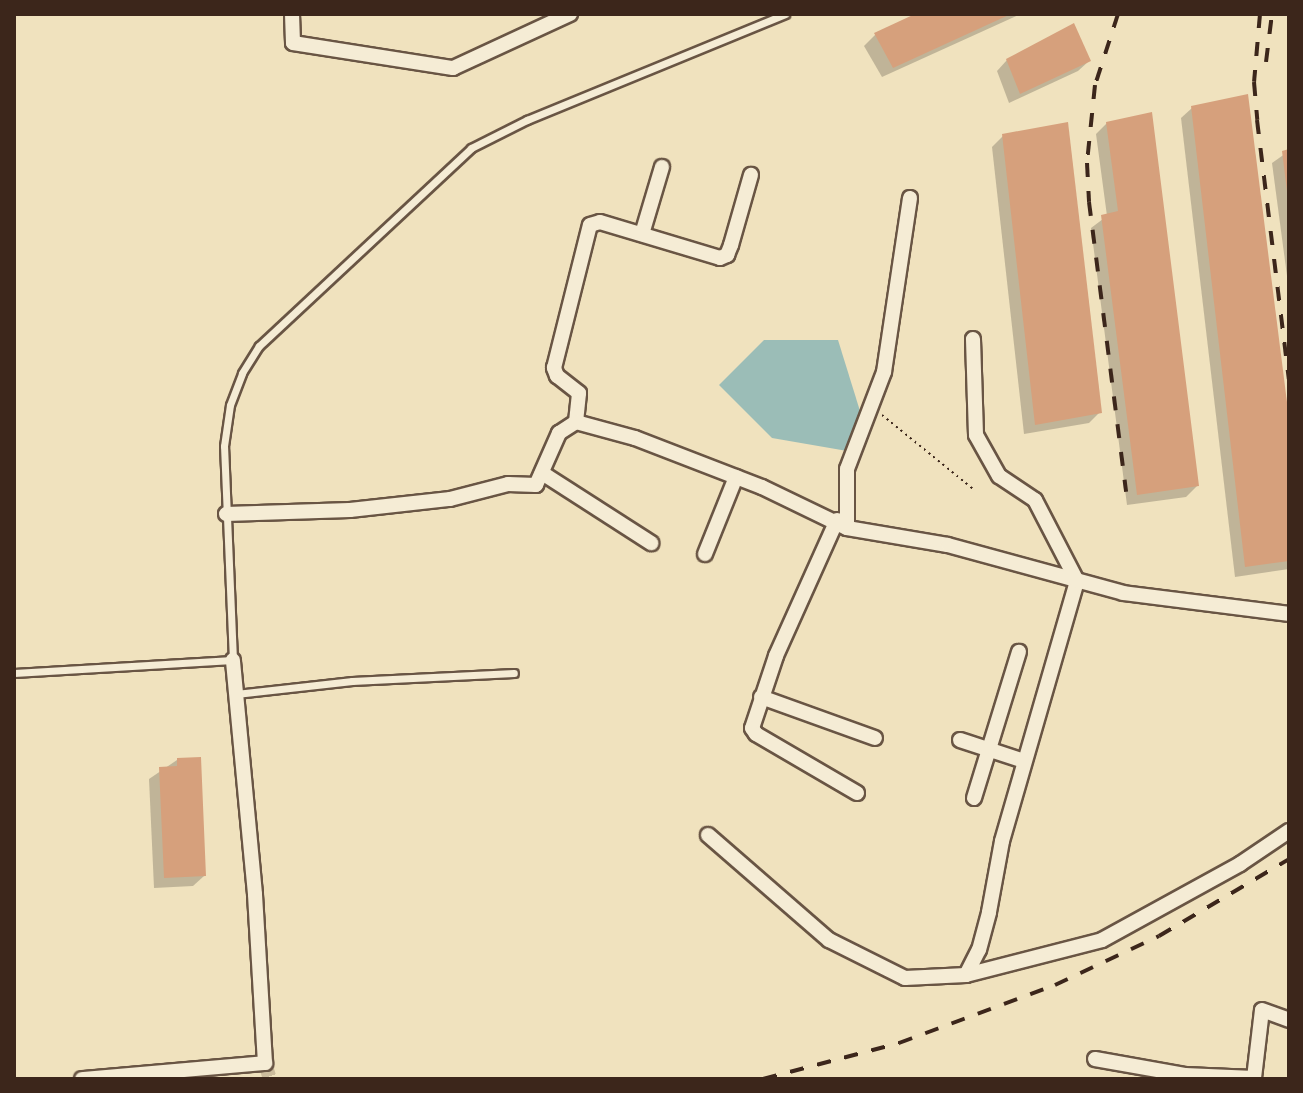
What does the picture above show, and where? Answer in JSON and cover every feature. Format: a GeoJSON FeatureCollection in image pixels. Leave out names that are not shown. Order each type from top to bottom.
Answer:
{"type":"FeatureCollection","features":[{"type":"Feature","properties":{"kind":"street"},"geometry":{"type":"LineString","coordinates":[[292,14],[293,43],[453,68],[570,14]]}},
{"type":"Feature","properties":{"kind":"street"},"geometry":{"type":"LineString","coordinates":[[642,234],[662,167]]}},
{"type":"Feature","properties":{"kind":"street"},"geometry":{"type":"LineString","coordinates":[[576,422],[579,393],[557,376],[554,368],[587,234],[596,222],[711,257],[727,255],[751,175]]}},
{"type":"Feature","properties":{"kind":"street"},"geometry":{"type":"LineString","coordinates":[[857,793],[756,734],[752,723],[803,592],[842,524],[847,469],[869,403],[884,372],[910,198]]}},
{"type":"Feature","properties":{"kind":"street"},"geometry":{"type":"LineString","coordinates":[[966,975],[979,950],[1002,841],[1077,581],[1035,500],[999,476],[976,435],[973,339]]}},
{"type":"Feature","properties":{"kind":"street"},"geometry":{"type":"LineString","coordinates":[[226,514],[350,510],[450,499],[508,484],[536,485],[559,433],[576,422],[635,438],[736,477],[842,524],[948,545],[1123,593],[1289,614]]}},
{"type":"Feature","properties":{"kind":"street"},"geometry":{"type":"LineString","coordinates":[[542,473],[651,543]]}},
{"type":"Feature","properties":{"kind":"street"},"geometry":{"type":"LineString","coordinates":[[705,554],[736,477]]}},
{"type":"Feature","properties":{"kind":"street"},"geometry":{"type":"LineString","coordinates":[[974,798],[1019,652]]}},
{"type":"Feature","properties":{"kind":"street"},"geometry":{"type":"LineString","coordinates":[[82,1079],[265,1063],[255,894],[233,660]]}},
{"type":"Feature","properties":{"kind":"street"},"geometry":{"type":"LineString","coordinates":[[761,697],[875,738]]}},
{"type":"Feature","properties":{"kind":"street"},"geometry":{"type":"LineString","coordinates":[[960,740],[1024,761]]}},
{"type":"Feature","properties":{"kind":"street"},"geometry":{"type":"LineString","coordinates":[[708,835],[829,940],[905,978],[966,975],[1102,940],[1240,864],[1289,831]]}},
{"type":"Feature","properties":{"kind":"street"},"geometry":{"type":"LineString","coordinates":[[1095,1059],[1136,1073],[1254,1078],[1262,1010],[1289,1020]]}},
{"type":"Feature","properties":{"kind":"lane"},"geometry":{"type":"LineString","coordinates":[[14,673],[233,660],[224,446],[230,405],[242,373],[259,346],[426,186],[471,148],[527,120],[768,17],[785,14]]}},
{"type":"Feature","properties":{"kind":"lane"},"geometry":{"type":"LineString","coordinates":[[236,694],[352,681],[514,673]]}},
{"type":"Feature","properties":{"kind":"path"},"geometry":{"type":"LineString","coordinates":[[869,403],[973,489]]}},
{"type":"Feature","properties":{"kind":"water"},"geometry":{"type":"Polygon","coordinates":[[[764,340],[838,340],[860,411],[853,452],[772,438],[719,385],[764,340]]]}},
{"type":"Feature","properties":{"kind":"building"},"geometry":{"type":"Polygon","coordinates":[[[915,14],[1011,14],[893,68],[874,33],[915,14]]]}},
{"type":"Feature","properties":{"kind":"building"},"geometry":{"type":"Polygon","coordinates":[[[1074,23],[1091,61],[1020,94],[1006,59],[1074,23]]]}},
{"type":"Feature","properties":{"kind":"building"},"geometry":{"type":"Polygon","coordinates":[[[1248,94],[1289,418],[1289,561],[1245,567],[1191,106],[1248,94]]]}},
{"type":"Feature","properties":{"kind":"building"},"geometry":{"type":"Polygon","coordinates":[[[1152,112],[1199,486],[1137,495],[1101,215],[1118,211],[1106,122],[1152,112]]]}},
{"type":"Feature","properties":{"kind":"building"},"geometry":{"type":"Polygon","coordinates":[[[1068,122],[1102,413],[1035,425],[1002,134],[1068,122]]]}},
{"type":"Feature","properties":{"kind":"building"},"geometry":{"type":"Polygon","coordinates":[[[1289,149],[1289,190],[1287,191],[1282,151],[1289,149]]]}},
{"type":"Feature","properties":{"kind":"building"},"geometry":{"type":"Polygon","coordinates":[[[201,757],[206,876],[164,878],[159,767],[177,766],[177,758],[201,757]]]}},
{"type":"Feature","properties":{"kind":"tunnel"},"geometry":{"type":"LineString","coordinates":[[265,1063],[270,1079]]}},
{"type":"Feature","properties":{"kind":"railway"},"geometry":{"type":"LineString","coordinates":[[1118,14],[1095,85],[1087,163],[1089,202],[1126,492]]}},
{"type":"Feature","properties":{"kind":"railway"},"geometry":{"type":"LineString","coordinates":[[1260,14],[1254,82],[1257,120],[1289,379]]}},
{"type":"Feature","properties":{"kind":"railway"},"geometry":{"type":"LineString","coordinates":[[1266,62],[1272,14]]}},
{"type":"Feature","properties":{"kind":"railway"},"geometry":{"type":"LineString","coordinates":[[763,1079],[899,1043],[1055,985],[1159,936],[1289,859]]}}]}
